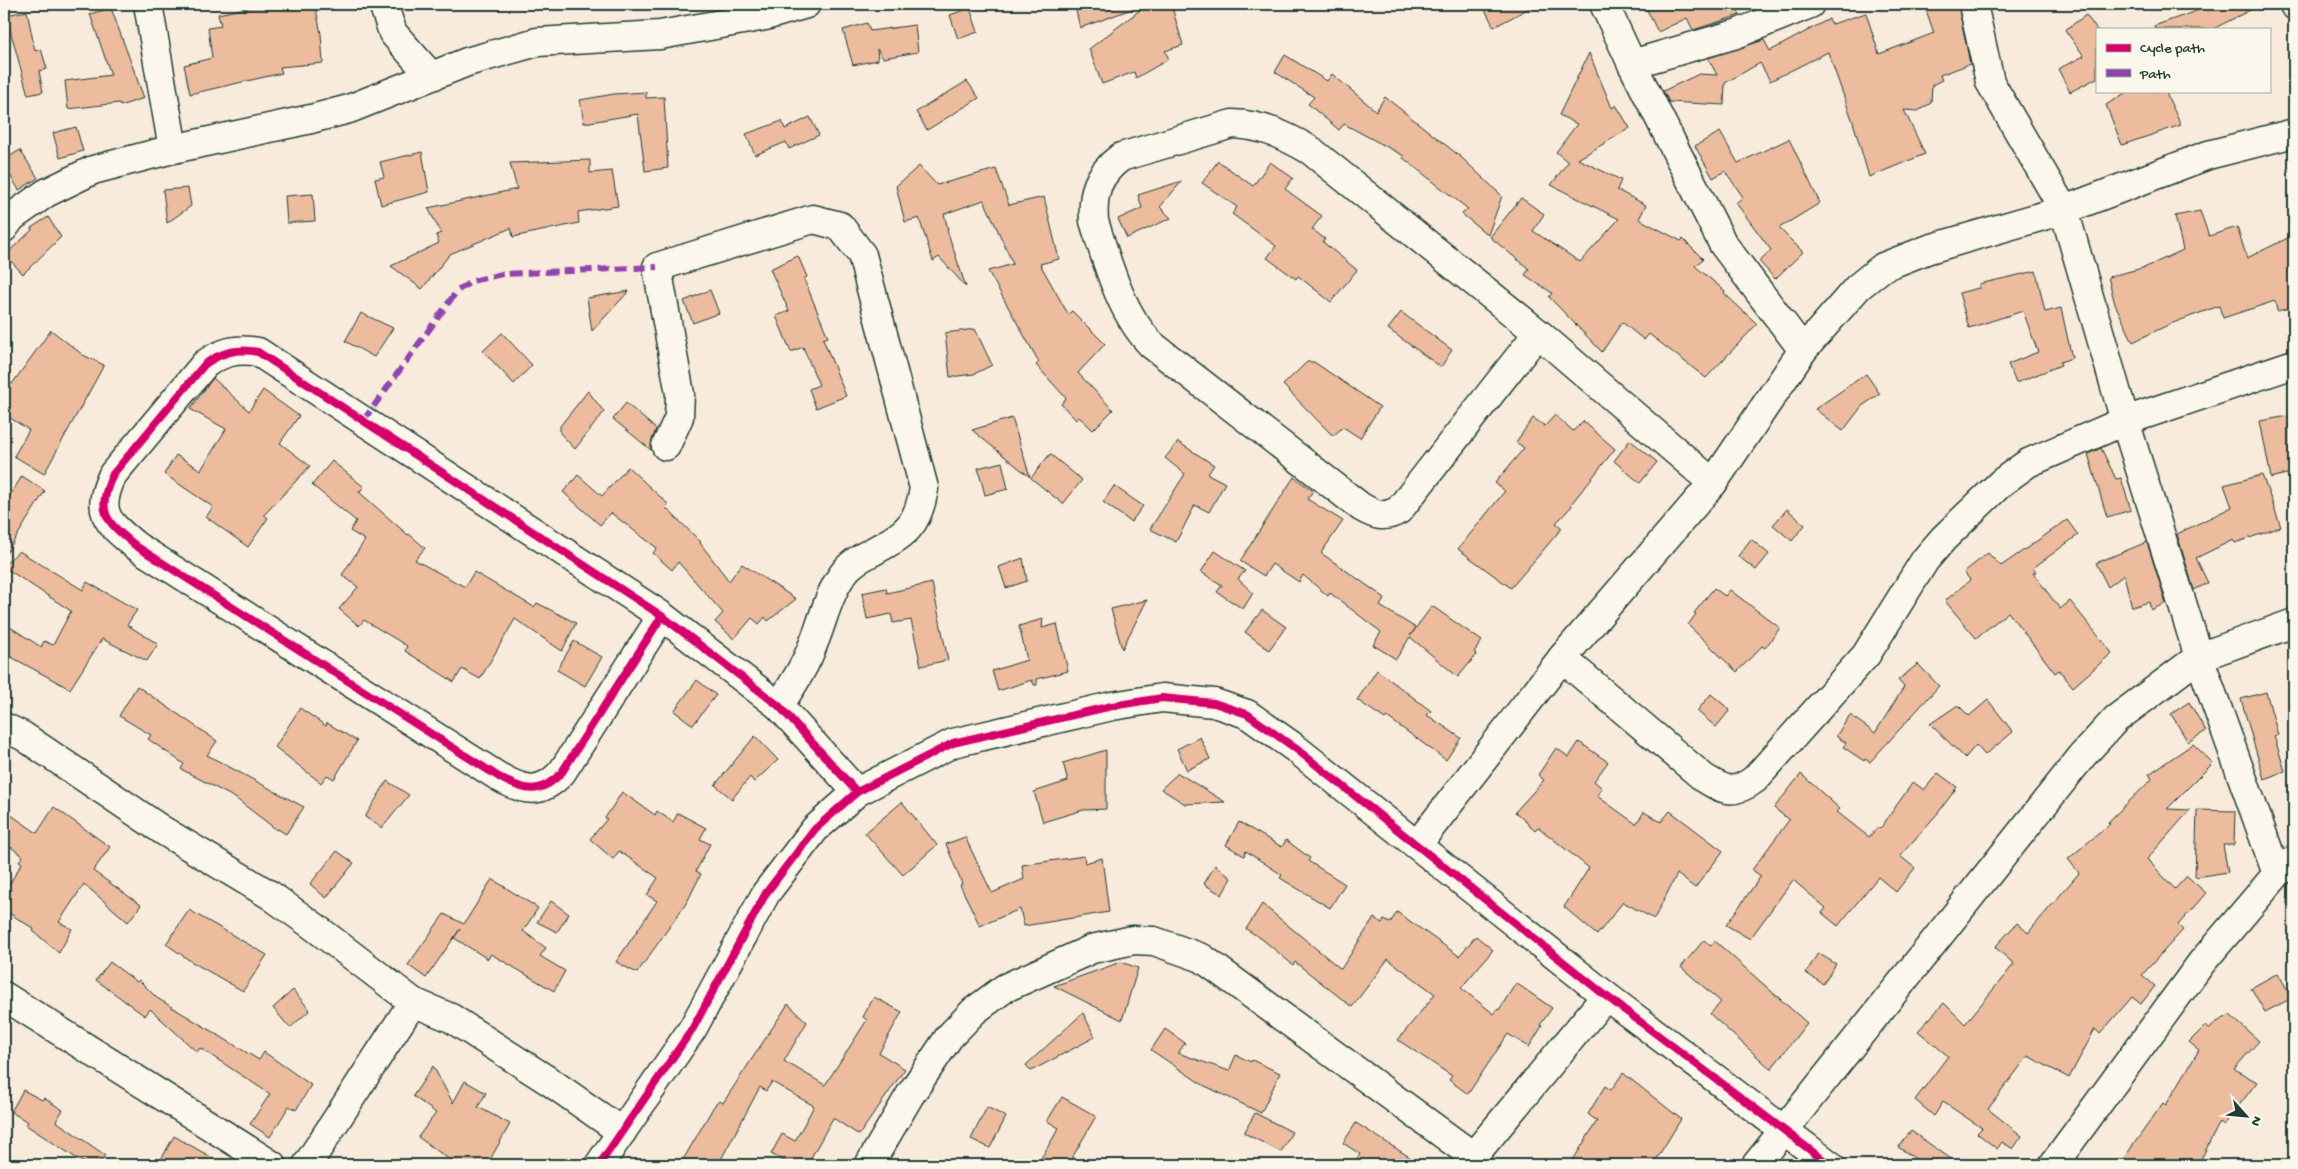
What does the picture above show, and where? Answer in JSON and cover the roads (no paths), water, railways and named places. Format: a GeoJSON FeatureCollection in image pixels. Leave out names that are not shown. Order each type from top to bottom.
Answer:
{"type":"FeatureCollection","features":[{"type":"Feature","properties":{"kind":"street"},"geometry":{"type":"LineString","coordinates":[[148,4],[173,149]]}},
{"type":"Feature","properties":{"kind":"street"},"geometry":{"type":"LineString","coordinates":[[383,4],[393,33],[431,76]]}},
{"type":"Feature","properties":{"kind":"street"},"geometry":{"type":"LineString","coordinates":[[4,228],[12,217],[46,193],[93,170],[173,149],[340,111],[468,62],[537,42],[660,35],[765,16],[806,4]]}},
{"type":"Feature","properties":{"kind":"street"},"geometry":{"type":"LineString","coordinates":[[1604,4],[1632,64],[1723,244],[1803,350]]}},
{"type":"Feature","properties":{"kind":"street"},"geometry":{"type":"LineString","coordinates":[[1632,64],[1736,34],[1810,4]]}},
{"type":"Feature","properties":{"kind":"street"},"geometry":{"type":"LineString","coordinates":[[1973,4],[1990,82],[2064,210],[2125,421],[2199,657],[2286,867],[2202,962],[2053,1165]]}},
{"type":"Feature","properties":{"kind":"street"},"geometry":{"type":"LineString","coordinates":[[1538,332],[1399,510],[1382,516],[1373,514],[1330,483],[1142,334],[1131,319],[1094,222],[1093,205],[1098,184],[1107,167],[1121,157],[1232,124],[1269,129],[1310,150],[1538,332],[1713,483]]}},
{"type":"Feature","properties":{"kind":"street"},"geometry":{"type":"LineString","coordinates":[[1417,845],[1562,658],[1713,483],[1803,350],[1858,287],[1884,267],[1929,249],[2064,210],[2208,155],[2294,133]]}},
{"type":"Feature","properties":{"kind":"street"},"geometry":{"type":"LineString","coordinates":[[666,446],[679,417],[680,394],[658,267],[813,220],[840,226],[862,255],[924,488],[922,506],[916,521],[906,530],[847,568],[830,598],[814,643],[796,679],[779,706]]}},
{"type":"Feature","properties":{"kind":"street"},"geometry":{"type":"LineString","coordinates":[[662,616],[562,772],[552,783],[541,788],[527,789],[515,786],[499,778],[136,546],[110,521],[103,506],[105,492],[114,474],[205,364],[217,355],[230,351],[242,349],[258,352],[662,616],[779,706],[857,792]]}},
{"type":"Feature","properties":{"kind":"street"},"geometry":{"type":"LineString","coordinates":[[1562,658],[1704,778],[1728,790],[1744,787],[1755,779],[1866,655],[1925,560],[1966,515],[2002,482],[2028,463],[2125,421],[2294,364]]}},
{"type":"Feature","properties":{"kind":"street"},"geometry":{"type":"LineString","coordinates":[[1756,1165],[2083,755],[2116,719],[2160,684],[2199,657],[2294,623]]}},
{"type":"Feature","properties":{"kind":"street"},"geometry":{"type":"LineString","coordinates":[[599,1165],[693,1028],[766,893],[815,829],[857,792],[953,743],[1112,706],[1162,698],[1214,703],[1247,714],[1295,748],[1606,996],[1830,1165]]}},
{"type":"Feature","properties":{"kind":"street"},"geometry":{"type":"LineString","coordinates":[[4,727],[23,736],[162,830],[270,895],[412,1002],[451,1018],[552,1083],[622,1132]]}},
{"type":"Feature","properties":{"kind":"street"},"geometry":{"type":"LineString","coordinates":[[869,1165],[948,1037],[974,1011],[1005,988],[1092,949],[1132,940],[1154,941],[1202,958],[1470,1161],[1606,996]]}},
{"type":"Feature","properties":{"kind":"street"},"geometry":{"type":"LineString","coordinates":[[4,996],[272,1165]]}},
{"type":"Feature","properties":{"kind":"street"},"geometry":{"type":"LineString","coordinates":[[307,1165],[412,1002]]}}]}
